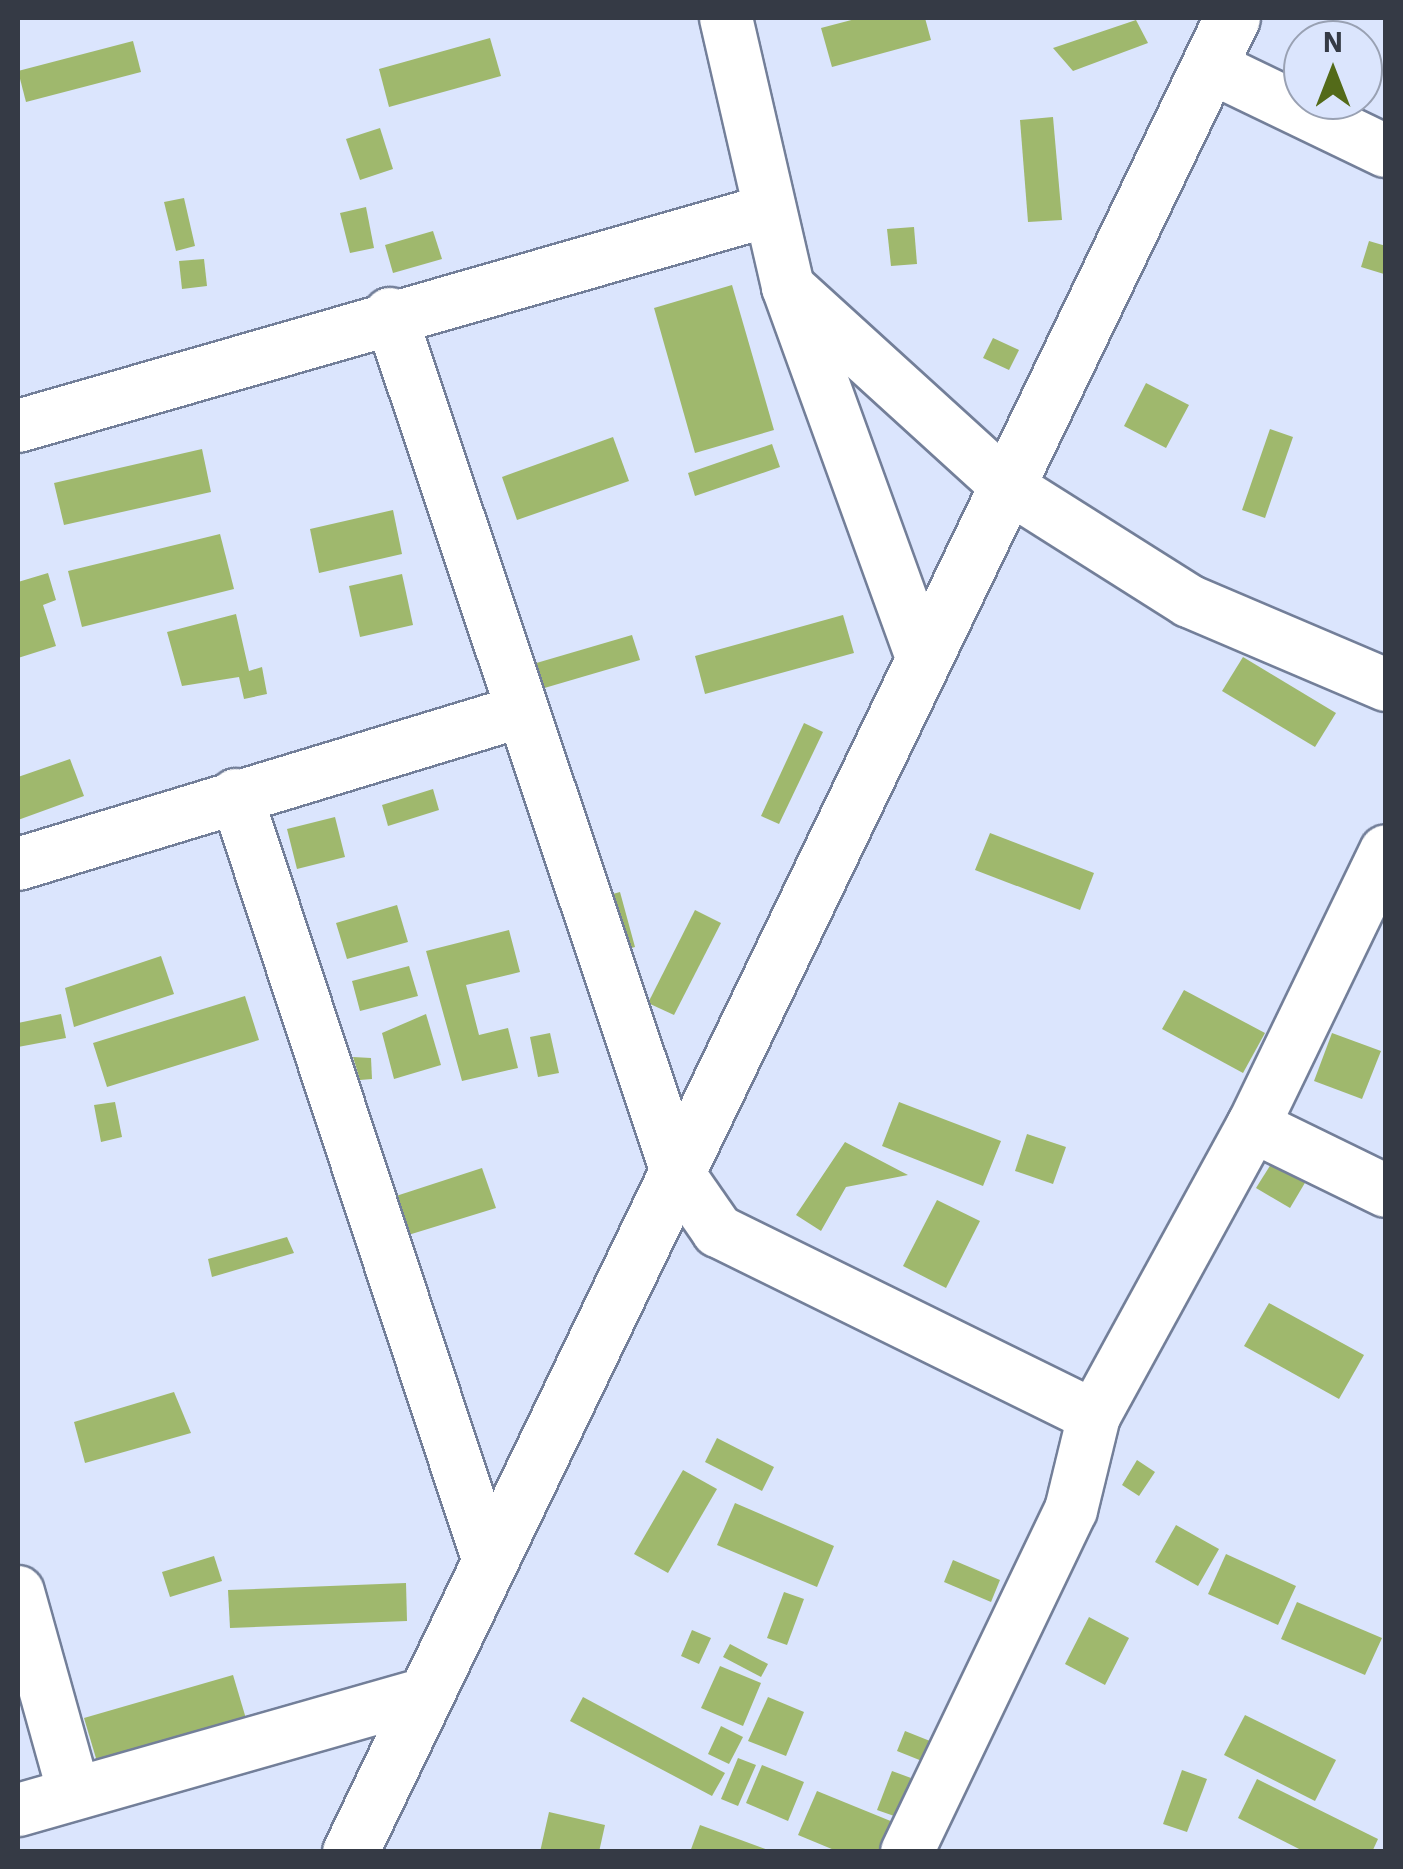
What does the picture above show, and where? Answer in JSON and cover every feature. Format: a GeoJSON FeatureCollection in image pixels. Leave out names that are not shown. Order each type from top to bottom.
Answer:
{"type":"FeatureCollection","features":[{"type":"Feature","properties":{"kind":"street"},"geometry":{"type":"LineString","coordinates":[[726,18],[767,212],[788,287],[923,660]]}},
{"type":"Feature","properties":{"kind":"street"},"geometry":{"type":"LineString","coordinates":[[350,1852],[1232,18]]}},
{"type":"Feature","properties":{"kind":"street"},"geometry":{"type":"LineString","coordinates":[[1208,66],[1386,151]]}},
{"type":"Feature","properties":{"kind":"street"},"geometry":{"type":"LineString","coordinates":[[18,426],[390,314],[767,212]]}},
{"type":"Feature","properties":{"kind":"street"},"geometry":{"type":"LineString","coordinates":[[788,287],[1006,486],[1190,601],[1386,685]]}},
{"type":"Feature","properties":{"kind":"street"},"geometry":{"type":"LineString","coordinates":[[390,314],[677,1172],[718,1231],[1094,1416]]}},
{"type":"Feature","properties":{"kind":"street"},"geometry":{"type":"LineString","coordinates":[[18,864],[522,711]]}},
{"type":"Feature","properties":{"kind":"street"},"geometry":{"type":"LineString","coordinates":[[236,795],[489,1562]]}},
{"type":"Feature","properties":{"kind":"street"},"geometry":{"type":"LineString","coordinates":[[907,1852],[1071,1510],[1094,1416],[1253,1126],[1386,851]]}},
{"type":"Feature","properties":{"kind":"street"},"geometry":{"type":"LineString","coordinates":[[1253,1126],[1386,1191]]}},
{"type":"Feature","properties":{"kind":"street"},"geometry":{"type":"LineString","coordinates":[[18,1592],[74,1793]]}},
{"type":"Feature","properties":{"kind":"street"},"geometry":{"type":"LineString","coordinates":[[18,1810],[426,1694]]}},
{"type":"Feature","properties":{"kind":"building"},"geometry":{"type":"Polygon","coordinates":[[[859,18],[925,18],[931,40],[832,67],[821,28],[859,18]]]}},
{"type":"Feature","properties":{"kind":"building"},"geometry":{"type":"Polygon","coordinates":[[[1136,20],[1148,43],[1073,71],[1053,48],[1136,20]]]}},
{"type":"Feature","properties":{"kind":"building"},"geometry":{"type":"Polygon","coordinates":[[[490,38],[501,76],[389,107],[379,69],[490,38]]]}},
{"type":"Feature","properties":{"kind":"building"},"geometry":{"type":"Polygon","coordinates":[[[133,41],[141,72],[26,102],[18,71],[133,41]]]}},
{"type":"Feature","properties":{"kind":"building"},"geometry":{"type":"Polygon","coordinates":[[[1053,117],[1062,220],[1028,222],[1020,120],[1053,117]]]}},
{"type":"Feature","properties":{"kind":"building"},"geometry":{"type":"Polygon","coordinates":[[[380,128],[393,169],[360,180],[346,139],[380,128]]]}},
{"type":"Feature","properties":{"kind":"building"},"geometry":{"type":"Polygon","coordinates":[[[184,198],[195,246],[176,251],[164,202],[184,198]]]}},
{"type":"Feature","properties":{"kind":"building"},"geometry":{"type":"Polygon","coordinates":[[[366,207],[374,248],[350,253],[340,213],[366,207]]]}},
{"type":"Feature","properties":{"kind":"building"},"geometry":{"type":"Polygon","coordinates":[[[914,227],[917,264],[891,266],[887,229],[914,227]]]}},
{"type":"Feature","properties":{"kind":"building"},"geometry":{"type":"Polygon","coordinates":[[[433,231],[442,259],[393,273],[385,245],[433,231]]]}},
{"type":"Feature","properties":{"kind":"building"},"geometry":{"type":"Polygon","coordinates":[[[1369,241],[1386,246],[1384,274],[1361,267],[1369,241]]]}},
{"type":"Feature","properties":{"kind":"building"},"geometry":{"type":"Polygon","coordinates":[[[204,259],[207,286],[182,289],[179,261],[204,259]]]}},
{"type":"Feature","properties":{"kind":"building"},"geometry":{"type":"Polygon","coordinates":[[[732,285],[774,430],[695,453],[654,308],[732,285]]]}},
{"type":"Feature","properties":{"kind":"building"},"geometry":{"type":"Polygon","coordinates":[[[993,338],[1019,350],[1009,370],[983,358],[993,338]]]}},
{"type":"Feature","properties":{"kind":"building"},"geometry":{"type":"Polygon","coordinates":[[[1146,383],[1189,405],[1166,448],[1124,426],[1146,383]]]}},
{"type":"Feature","properties":{"kind":"building"},"geometry":{"type":"Polygon","coordinates":[[[1270,429],[1293,437],[1265,518],[1242,510],[1270,429]]]}},
{"type":"Feature","properties":{"kind":"building"},"geometry":{"type":"Polygon","coordinates":[[[613,437],[629,481],[517,520],[502,477],[613,437]]]}},
{"type":"Feature","properties":{"kind":"building"},"geometry":{"type":"Polygon","coordinates":[[[772,444],[780,467],[695,496],[688,473],[772,444]]]}},
{"type":"Feature","properties":{"kind":"building"},"geometry":{"type":"Polygon","coordinates":[[[202,449],[211,492],[64,525],[54,483],[202,449]]]}},
{"type":"Feature","properties":{"kind":"building"},"geometry":{"type":"Polygon","coordinates":[[[393,510],[402,554],[319,573],[310,529],[393,510]]]}},
{"type":"Feature","properties":{"kind":"building"},"geometry":{"type":"Polygon","coordinates":[[[220,534],[234,589],[82,627],[68,571],[220,534]]]}},
{"type":"Feature","properties":{"kind":"building"},"geometry":{"type":"Polygon","coordinates":[[[48,573],[56,600],[43,605],[56,646],[18,658],[18,582],[48,573]]]}},
{"type":"Feature","properties":{"kind":"building"},"geometry":{"type":"Polygon","coordinates":[[[402,574],[413,625],[360,637],[349,586],[402,574]]]}},
{"type":"Feature","properties":{"kind":"building"},"geometry":{"type":"Polygon","coordinates":[[[236,614],[249,671],[262,667],[267,694],[244,699],[239,677],[182,686],[167,632],[236,614]]]}},
{"type":"Feature","properties":{"kind":"building"},"geometry":{"type":"Polygon","coordinates":[[[843,615],[854,653],[705,694],[695,656],[843,615]]]}},
{"type":"Feature","properties":{"kind":"building"},"geometry":{"type":"Polygon","coordinates":[[[632,635],[640,660],[541,689],[533,664],[632,635]]]}},
{"type":"Feature","properties":{"kind":"building"},"geometry":{"type":"Polygon","coordinates":[[[1243,657],[1336,713],[1315,747],[1222,691],[1243,657]]]}},
{"type":"Feature","properties":{"kind":"building"},"geometry":{"type":"Polygon","coordinates":[[[804,723],[823,732],[779,824],[761,816],[804,723]]]}},
{"type":"Feature","properties":{"kind":"building"},"geometry":{"type":"Polygon","coordinates":[[[70,759],[84,796],[18,820],[18,777],[70,759]]]}},
{"type":"Feature","properties":{"kind":"building"},"geometry":{"type":"Polygon","coordinates":[[[433,789],[439,810],[388,826],[382,805],[433,789]]]}},
{"type":"Feature","properties":{"kind":"building"},"geometry":{"type":"Polygon","coordinates":[[[335,817],[345,857],[297,869],[287,829],[335,817]]]}},
{"type":"Feature","properties":{"kind":"building"},"geometry":{"type":"Polygon","coordinates":[[[990,833],[1094,873],[1080,910],[975,870],[990,833]]]}},
{"type":"Feature","properties":{"kind":"building"},"geometry":{"type":"Polygon","coordinates":[[[620,892],[635,947],[612,953],[598,898],[620,892]]]}},
{"type":"Feature","properties":{"kind":"building"},"geometry":{"type":"Polygon","coordinates":[[[397,905],[408,942],[347,959],[336,923],[397,905]]]}},
{"type":"Feature","properties":{"kind":"building"},"geometry":{"type":"Polygon","coordinates":[[[695,910],[721,923],[674,1015],[648,1003],[695,910]]]}},
{"type":"Feature","properties":{"kind":"building"},"geometry":{"type":"Polygon","coordinates":[[[509,930],[520,972],[466,985],[479,1035],[508,1028],[518,1068],[462,1081],[426,951],[509,930]]]}},
{"type":"Feature","properties":{"kind":"building"},"geometry":{"type":"Polygon","coordinates":[[[161,956],[174,994],[74,1027],[65,988],[161,956]]]}},
{"type":"Feature","properties":{"kind":"building"},"geometry":{"type":"Polygon","coordinates":[[[409,966],[418,996],[360,1011],[352,981],[409,966]]]}},
{"type":"Feature","properties":{"kind":"building"},"geometry":{"type":"Polygon","coordinates":[[[1184,990],[1265,1033],[1243,1073],[1162,1029],[1184,990]]]}},
{"type":"Feature","properties":{"kind":"building"},"geometry":{"type":"Polygon","coordinates":[[[245,996],[259,1040],[107,1087],[93,1043],[245,996]]]}},
{"type":"Feature","properties":{"kind":"building"},"geometry":{"type":"Polygon","coordinates":[[[61,1014],[66,1038],[18,1047],[18,1023],[61,1014]]]}},
{"type":"Feature","properties":{"kind":"building"},"geometry":{"type":"Polygon","coordinates":[[[426,1014],[441,1065],[394,1079],[382,1033],[426,1014]]]}},
{"type":"Feature","properties":{"kind":"building"},"geometry":{"type":"Polygon","coordinates":[[[550,1033],[559,1073],[538,1077],[530,1037],[550,1033]]]}},
{"type":"Feature","properties":{"kind":"building"},"geometry":{"type":"Polygon","coordinates":[[[1332,1033],[1381,1051],[1362,1099],[1314,1081],[1332,1033]]]}},
{"type":"Feature","properties":{"kind":"building"},"geometry":{"type":"Polygon","coordinates":[[[353,1057],[371,1058],[372,1079],[360,1080],[353,1057]]]}},
{"type":"Feature","properties":{"kind":"building"},"geometry":{"type":"Polygon","coordinates":[[[115,1102],[122,1137],[101,1142],[94,1105],[115,1102]]]}},
{"type":"Feature","properties":{"kind":"building"},"geometry":{"type":"Polygon","coordinates":[[[899,1102],[1001,1141],[983,1186],[882,1146],[899,1102]]]}},
{"type":"Feature","properties":{"kind":"building"},"geometry":{"type":"Polygon","coordinates":[[[1027,1134],[1066,1147],[1053,1184],[1015,1171],[1027,1134]]]}},
{"type":"Feature","properties":{"kind":"building"},"geometry":{"type":"Polygon","coordinates":[[[845,1142],[908,1175],[846,1187],[821,1231],[796,1215],[845,1142]]]}},
{"type":"Feature","properties":{"kind":"building"},"geometry":{"type":"Polygon","coordinates":[[[1276,1156],[1309,1176],[1290,1208],[1256,1188],[1276,1156]]]}},
{"type":"Feature","properties":{"kind":"building"},"geometry":{"type":"Polygon","coordinates":[[[482,1168],[496,1208],[405,1236],[393,1197],[482,1168]]]}},
{"type":"Feature","properties":{"kind":"building"},"geometry":{"type":"Polygon","coordinates":[[[937,1200],[980,1221],[946,1288],[903,1266],[937,1200]]]}},
{"type":"Feature","properties":{"kind":"building"},"geometry":{"type":"Polygon","coordinates":[[[287,1237],[294,1253],[212,1277],[208,1259],[287,1237]]]}},
{"type":"Feature","properties":{"kind":"building"},"geometry":{"type":"Polygon","coordinates":[[[1269,1303],[1364,1355],[1339,1399],[1244,1346],[1269,1303]]]}},
{"type":"Feature","properties":{"kind":"building"},"geometry":{"type":"Polygon","coordinates":[[[174,1392],[191,1433],[85,1463],[74,1422],[174,1392]]]}},
{"type":"Feature","properties":{"kind":"building"},"geometry":{"type":"Polygon","coordinates":[[[717,1438],[774,1467],[762,1491],[705,1462],[717,1438]]]}},
{"type":"Feature","properties":{"kind":"building"},"geometry":{"type":"Polygon","coordinates":[[[1137,1460],[1155,1472],[1139,1496],[1122,1485],[1137,1460]]]}},
{"type":"Feature","properties":{"kind":"building"},"geometry":{"type":"Polygon","coordinates":[[[683,1470],[717,1489],[668,1573],[634,1554],[683,1470]]]}},
{"type":"Feature","properties":{"kind":"building"},"geometry":{"type":"Polygon","coordinates":[[[735,1503],[834,1546],[817,1587],[717,1545],[735,1503]]]}},
{"type":"Feature","properties":{"kind":"building"},"geometry":{"type":"Polygon","coordinates":[[[1176,1525],[1219,1549],[1198,1586],[1155,1562],[1176,1525]]]}},
{"type":"Feature","properties":{"kind":"building"},"geometry":{"type":"Polygon","coordinates":[[[1226,1554],[1296,1586],[1278,1625],[1208,1594],[1226,1554]]]}},
{"type":"Feature","properties":{"kind":"building"},"geometry":{"type":"Polygon","coordinates":[[[214,1556],[222,1581],[170,1597],[162,1572],[214,1556]]]}},
{"type":"Feature","properties":{"kind":"building"},"geometry":{"type":"Polygon","coordinates":[[[953,1560],[1000,1580],[991,1602],[944,1582],[953,1560]]]}},
{"type":"Feature","properties":{"kind":"building"},"geometry":{"type":"Polygon","coordinates":[[[406,1583],[407,1621],[230,1628],[228,1590],[406,1583]]]}},
{"type":"Feature","properties":{"kind":"building"},"geometry":{"type":"Polygon","coordinates":[[[784,1592],[804,1599],[787,1645],[767,1638],[784,1592]]]}},
{"type":"Feature","properties":{"kind":"building"},"geometry":{"type":"Polygon","coordinates":[[[1297,1602],[1382,1638],[1365,1675],[1281,1639],[1297,1602]]]}},
{"type":"Feature","properties":{"kind":"building"},"geometry":{"type":"Polygon","coordinates":[[[1089,1617],[1129,1638],[1105,1685],[1065,1664],[1089,1617]]]}},
{"type":"Feature","properties":{"kind":"building"},"geometry":{"type":"Polygon","coordinates":[[[692,1630],[711,1638],[699,1664],[681,1656],[692,1630]]]}},
{"type":"Feature","properties":{"kind":"building"},"geometry":{"type":"Polygon","coordinates":[[[730,1644],[768,1664],[761,1677],[723,1657],[730,1644]]]}},
{"type":"Feature","properties":{"kind":"building"},"geometry":{"type":"Polygon","coordinates":[[[720,1666],[761,1683],[743,1726],[701,1708],[720,1666]]]}},
{"type":"Feature","properties":{"kind":"building"},"geometry":{"type":"Polygon","coordinates":[[[233,1675],[247,1722],[98,1765],[84,1718],[233,1675]]]}},
{"type":"Feature","properties":{"kind":"building"},"geometry":{"type":"Polygon","coordinates":[[[583,1697],[725,1773],[712,1796],[570,1721],[583,1697]]]}},
{"type":"Feature","properties":{"kind":"building"},"geometry":{"type":"Polygon","coordinates":[[[768,1697],[804,1712],[786,1756],[748,1741],[768,1697]]]}},
{"type":"Feature","properties":{"kind":"building"},"geometry":{"type":"Polygon","coordinates":[[[1245,1715],[1336,1760],[1315,1801],[1224,1755],[1245,1715]]]}},
{"type":"Feature","properties":{"kind":"building"},"geometry":{"type":"Polygon","coordinates":[[[721,1726],[743,1737],[729,1764],[708,1754],[721,1726]]]}},
{"type":"Feature","properties":{"kind":"building"},"geometry":{"type":"Polygon","coordinates":[[[905,1731],[930,1741],[922,1761],[897,1751],[905,1731]]]}},
{"type":"Feature","properties":{"kind":"building"},"geometry":{"type":"Polygon","coordinates":[[[738,1758],[756,1765],[738,1806],[721,1799],[738,1758]]]}},
{"type":"Feature","properties":{"kind":"building"},"geometry":{"type":"Polygon","coordinates":[[[762,1765],[804,1782],[788,1821],[746,1803],[762,1765]]]}},
{"type":"Feature","properties":{"kind":"building"},"geometry":{"type":"Polygon","coordinates":[[[1182,1770],[1207,1779],[1187,1832],[1163,1824],[1182,1770]]]}},
{"type":"Feature","properties":{"kind":"building"},"geometry":{"type":"Polygon","coordinates":[[[892,1771],[911,1778],[897,1817],[877,1810],[892,1771]]]}},
{"type":"Feature","properties":{"kind":"building"},"geometry":{"type":"Polygon","coordinates":[[[1257,1779],[1378,1839],[1372,1852],[1305,1852],[1238,1818],[1257,1779]]]}},
{"type":"Feature","properties":{"kind":"building"},"geometry":{"type":"Polygon","coordinates":[[[817,1791],[893,1822],[881,1852],[839,1852],[798,1835],[817,1791]]]}},
{"type":"Feature","properties":{"kind":"building"},"geometry":{"type":"Polygon","coordinates":[[[549,1812],[605,1825],[599,1852],[540,1852],[549,1812]]]}},
{"type":"Feature","properties":{"kind":"building"},"geometry":{"type":"Polygon","coordinates":[[[700,1825],[771,1851],[771,1852],[690,1852],[700,1825]]]}}]}
